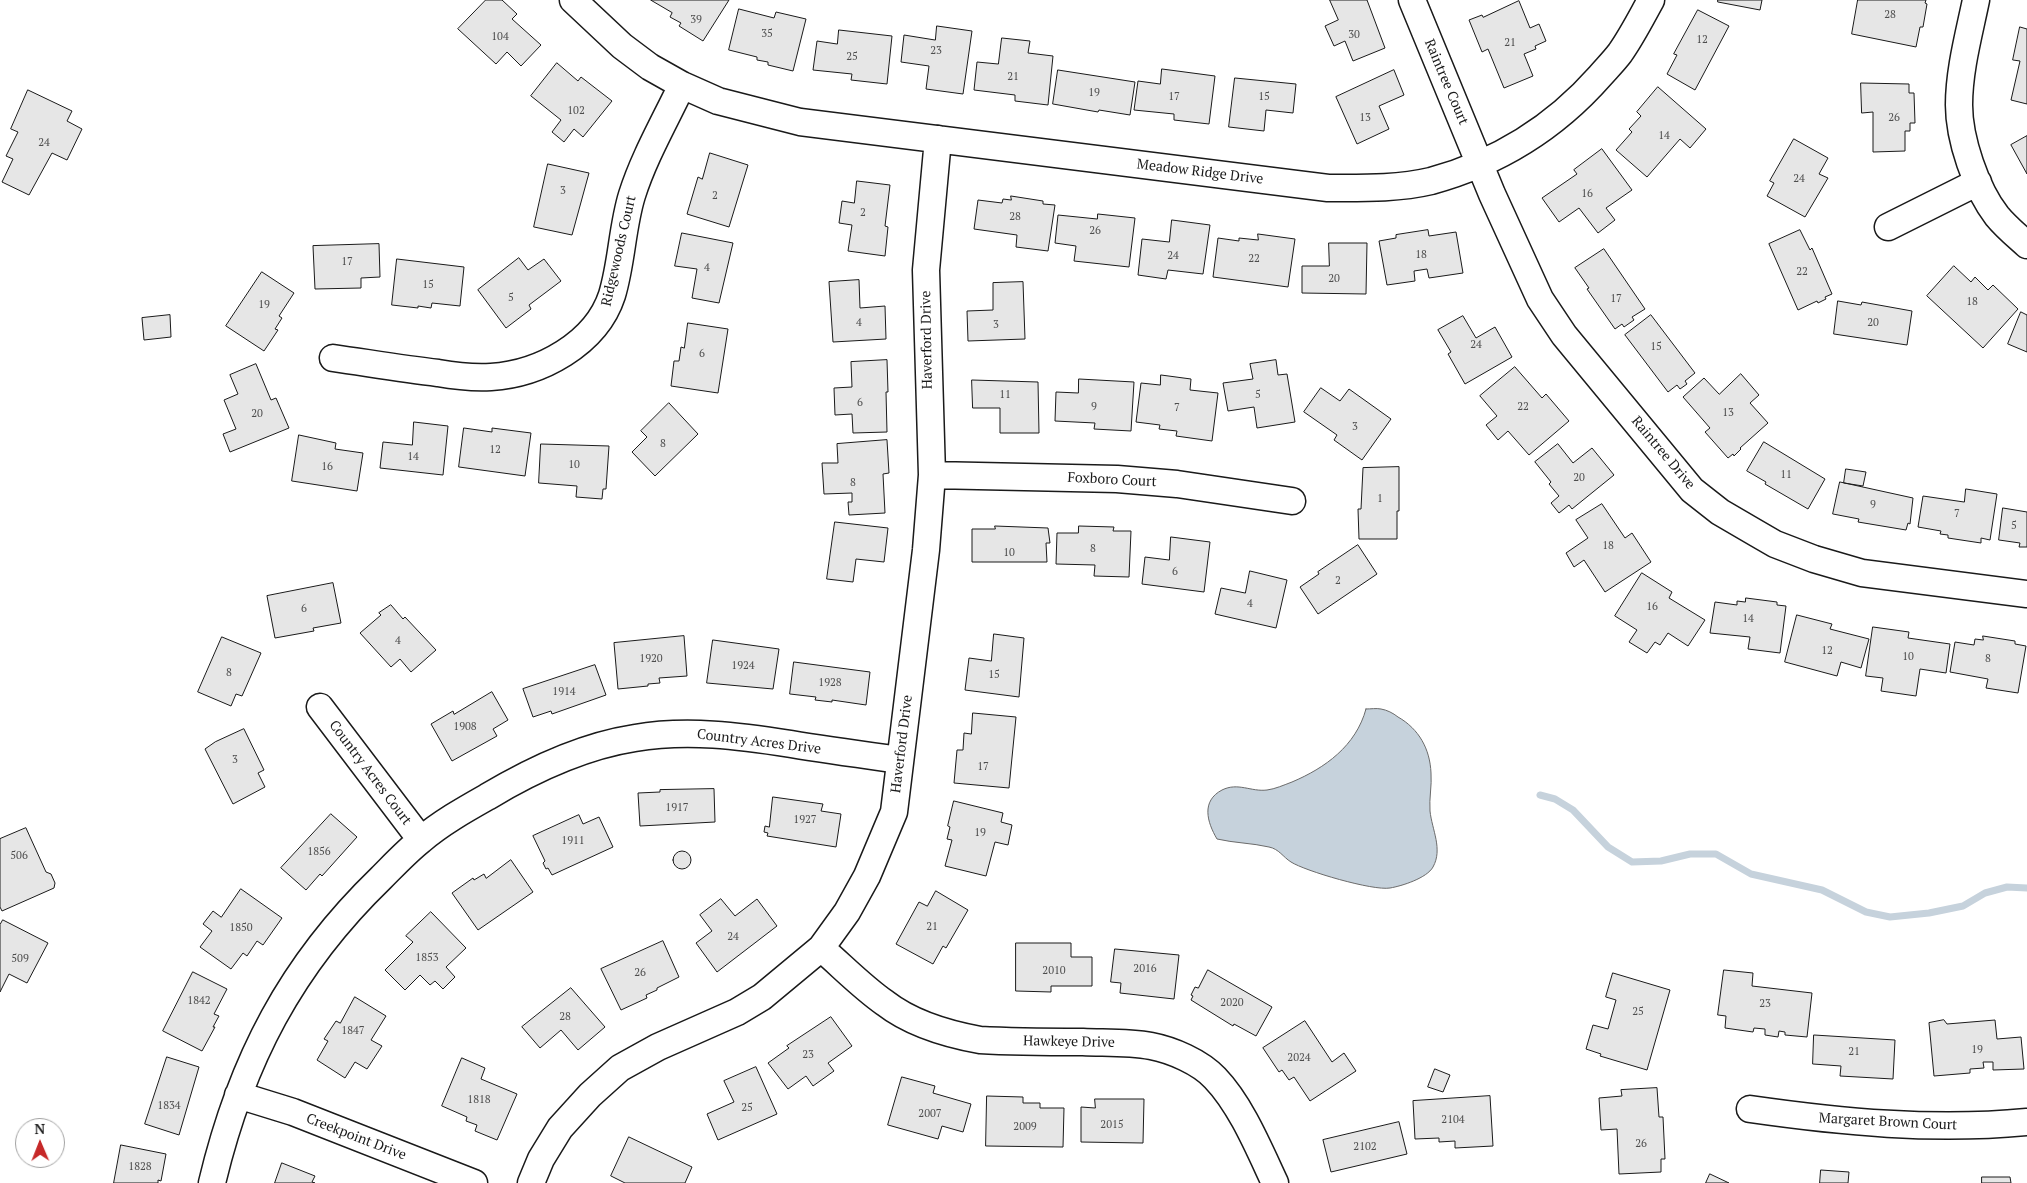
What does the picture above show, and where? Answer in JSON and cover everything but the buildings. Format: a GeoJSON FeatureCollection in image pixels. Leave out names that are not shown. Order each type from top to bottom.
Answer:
{"type":"FeatureCollection","features":[{"type":"Feature","properties":{"kind":"street","name":"Meadow Ridge Drive"},"geometry":{"type":"LineString","coordinates":[[573,0],[622,46],[650,66],[682,85],[718,101],[800,122],[1328,188],[1374,188],[1430,181],[1480,164],[1516,146],[1548,126],[1572,106],[1619,54],[1651,0]]}},
{"type":"Feature","properties":{"kind":"street","name":"Raintree Court"},"geometry":{"type":"LineString","coordinates":[[1412,0],[1480,164]]}},
{"type":"Feature","properties":{"kind":"street"},"geometry":{"type":"LineString","coordinates":[[1976,0],[1963,67],[1959,106],[1963,134],[1978,182],[1997,216],[2027,245]]}},
{"type":"Feature","properties":{"kind":"street","name":"Ridgewoods Court"},"geometry":{"type":"LineString","coordinates":[[333,358],[440,374],[491,377],[517,372],[549,362],[577,344],[602,318],[612,295],[629,204],[639,174],[682,85]]}},
{"type":"Feature","properties":{"kind":"street","name":"Haverford Drive"},"geometry":{"type":"LineString","coordinates":[[531,1183],[541,1159],[560,1128],[590,1095],[620,1068],[658,1047],[737,1012],[762,996],[821,948],[847,912],[867,876],[894,812],[926,550],[932,475],[926,270],[938,139]]}},
{"type":"Feature","properties":{"kind":"street","name":"Raintree Drive"},"geometry":{"type":"LineString","coordinates":[[1480,164],[1536,292],[1564,335],[1692,490],[1720,512],[1775,544],[1814,559],[1862,572],[2027,594]]}},
{"type":"Feature","properties":{"kind":"street"},"geometry":{"type":"LineString","coordinates":[[1888,227],[1978,182]]}},
{"type":"Feature","properties":{"kind":"street","name":"Foxboro Court"},"geometry":{"type":"LineString","coordinates":[[932,475],[1117,479],[1178,484],[1292,501]]}},
{"type":"Feature","properties":{"kind":"street","name":"Country Acres Court"},"geometry":{"type":"LineString","coordinates":[[320,707],[421,840]]}},
{"type":"Feature","properties":{"kind":"street","name":"Country Acres Drive"},"geometry":{"type":"LineString","coordinates":[[212,1183],[221,1145],[255,1053],[277,1008],[305,966],[356,902],[421,840],[462,812],[506,785],[590,748],[635,738],[677,733],[719,735],[900,760]]}},
{"type":"Feature","properties":{"kind":"street","name":"Hawkeye Drive"},"geometry":{"type":"LineString","coordinates":[[821,948],[885,1004],[932,1028],[958,1036],[980,1040],[1016,1042],[1127,1043],[1152,1046],[1188,1060],[1214,1076],[1227,1092],[1258,1147],[1275,1183]]}},
{"type":"Feature","properties":{"kind":"street","name":"Creekpoint Drive"},"geometry":{"type":"LineString","coordinates":[[238,1095],[293,1112],[474,1183]]}},
{"type":"Feature","properties":{"kind":"street","name":"Margaret Brown Court"},"geometry":{"type":"LineString","coordinates":[[1750,1109],[1804,1117],[1916,1125],[1966,1126],[2027,1122]]}},
{"type":"Feature","properties":{"kind":"shaded area"},"geometry":{"type":"Polygon","coordinates":[[[1366,709],[1381,709],[1394,714],[1412,727],[1426,748],[1431,773],[1430,811],[1437,846],[1436,860],[1430,871],[1414,881],[1395,887],[1381,888],[1339,879],[1299,866],[1272,848],[1217,839],[1211,826],[1208,812],[1211,800],[1215,795],[1222,790],[1234,787],[1261,790],[1273,789],[1316,770],[1347,745],[1355,734],[1366,709]]]}},
{"type":"Feature","properties":{"kind":"waterway"},"geometry":{"type":"LineString","coordinates":[[1540,795],[1555,799],[1573,810],[1608,847],[1632,862],[1661,861],[1690,854],[1716,854],[1751,874],[1822,890],[1866,912],[1890,917],[1929,913],[1963,906],[1985,893],[2007,887],[2027,888]]}}]}
